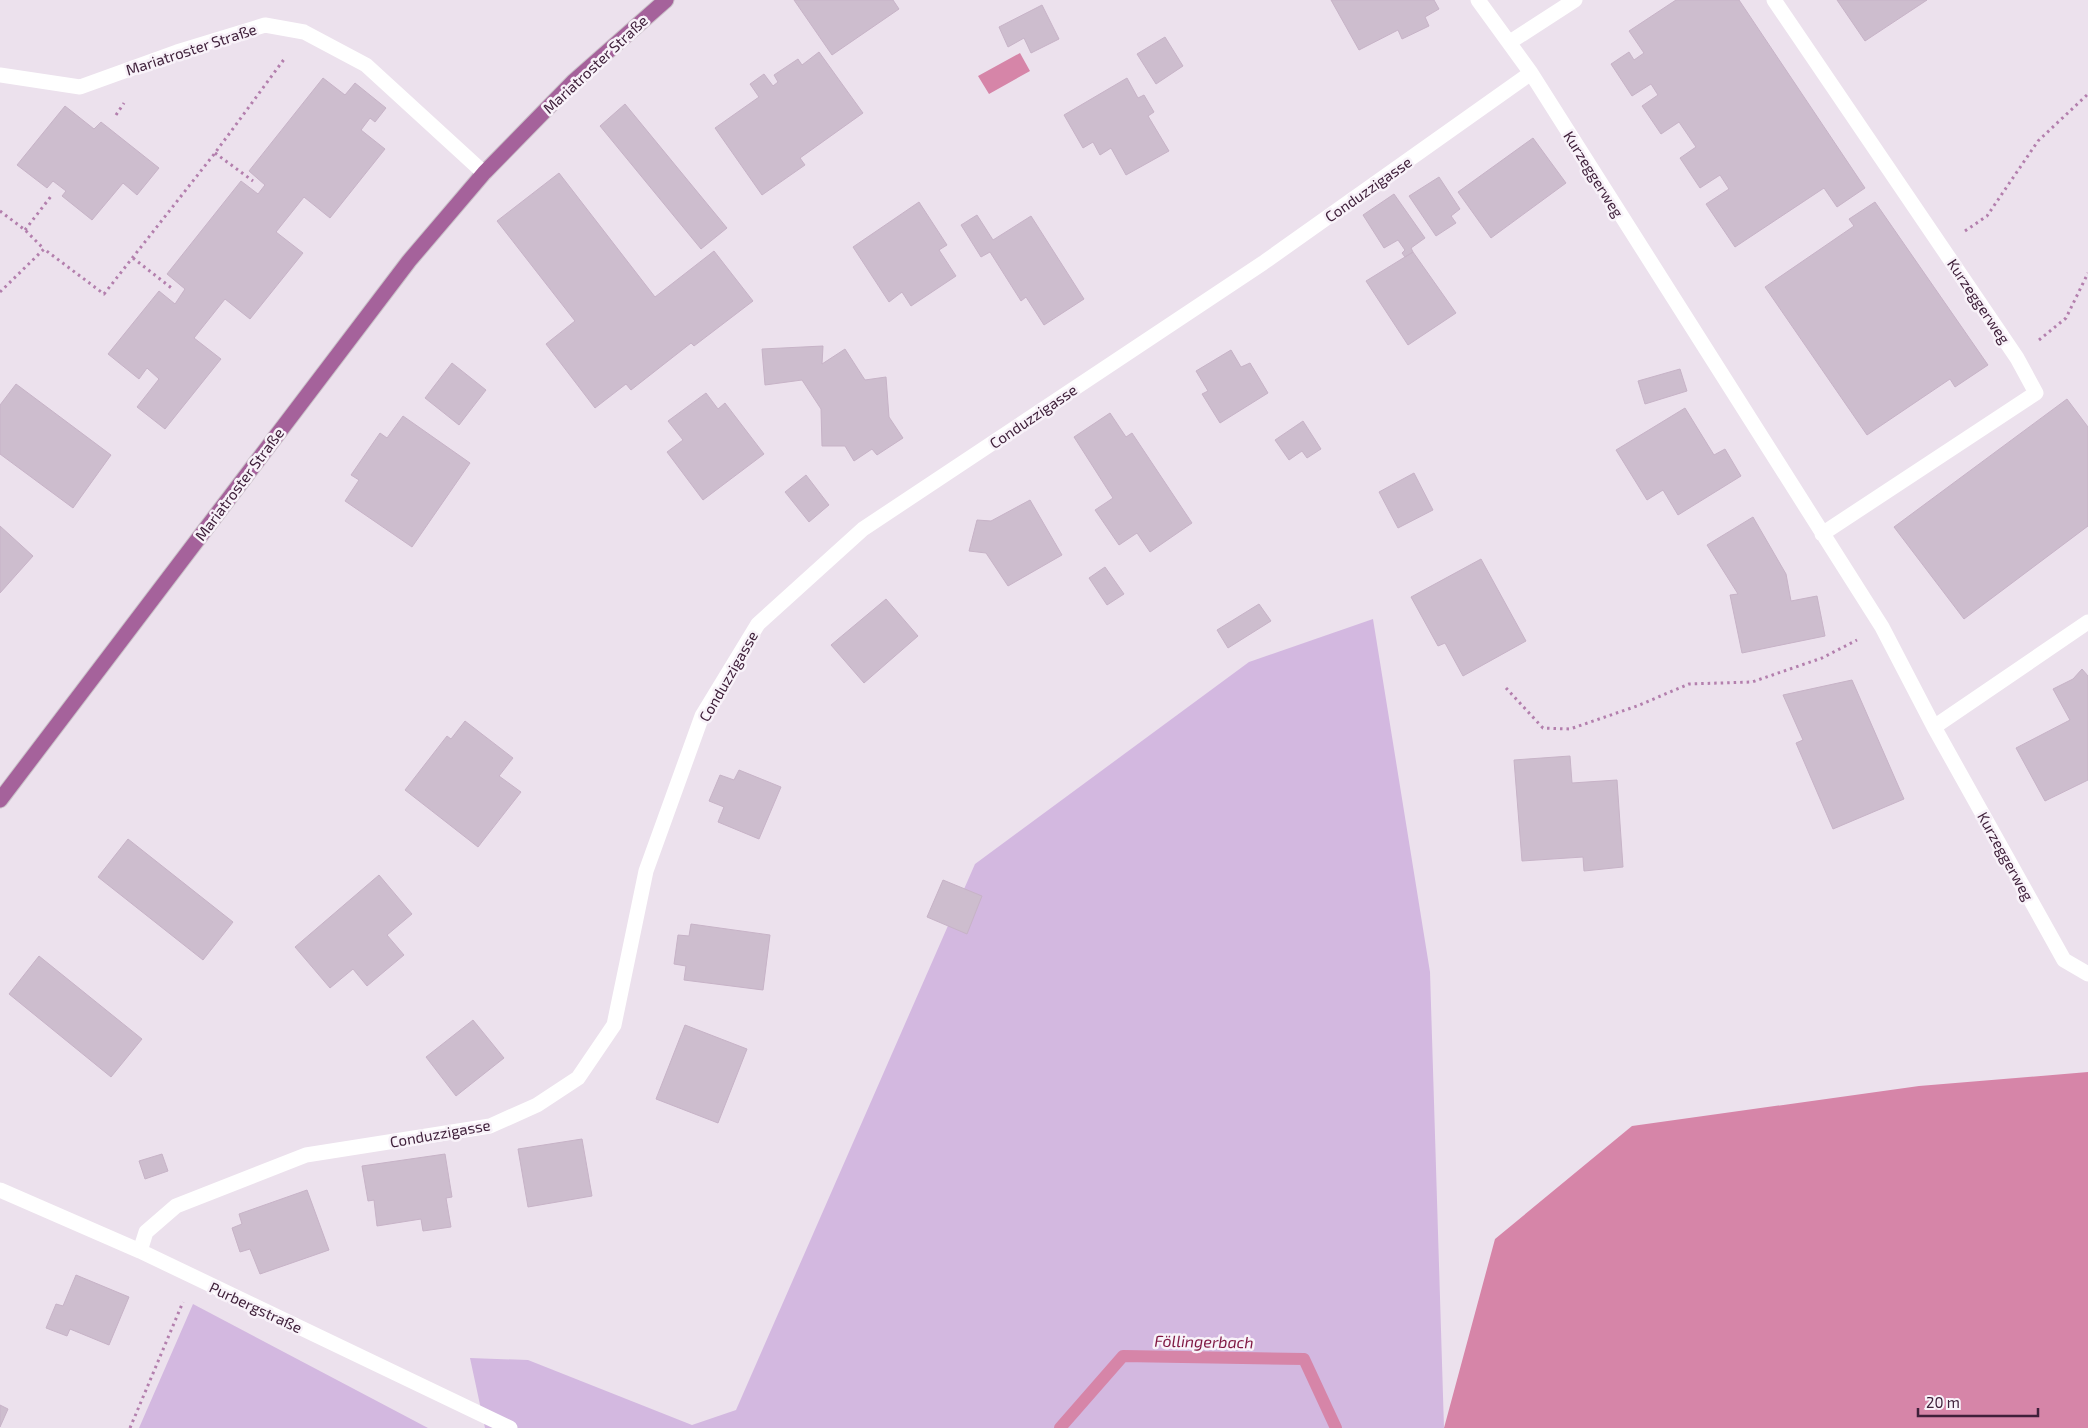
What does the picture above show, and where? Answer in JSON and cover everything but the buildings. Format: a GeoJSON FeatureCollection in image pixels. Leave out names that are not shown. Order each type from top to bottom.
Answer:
{"type":"FeatureCollection","features":[{"type":"Feature","properties":{"kind":"main road","name":"Mariatroster Straße"},"geometry":{"type":"LineString","coordinates":[[0,800],[409,261],[484,173],[572,82],[666,0]]}},
{"type":"Feature","properties":{"kind":"street","name":"Kurzeggerweg"},"geometry":{"type":"LineString","coordinates":[[1478,0],[1531,73],[1882,627],[1934,727],[2064,960],[2088,974]]}},
{"type":"Feature","properties":{"kind":"street"},"geometry":{"type":"LineString","coordinates":[[1510,42],[1575,0]]}},
{"type":"Feature","properties":{"kind":"street","name":"Kurzeggerweg"},"geometry":{"type":"LineString","coordinates":[[1774,0],[2017,358],[2036,393],[1822,534]]}},
{"type":"Feature","properties":{"kind":"street","name":"Mariatroster Straße"},"geometry":{"type":"LineString","coordinates":[[0,75],[80,87],[176,52],[266,25],[304,32],[366,66],[484,173]]}},
{"type":"Feature","properties":{"kind":"street","name":"Conduzzigasse"},"geometry":{"type":"LineString","coordinates":[[140,1251],[146,1232],[176,1206],[306,1155],[490,1126],[537,1105],[578,1078],[614,1025],[646,871],[702,716],[758,624],[863,529],[1263,263],[1531,73]]}},
{"type":"Feature","properties":{"kind":"street"},"geometry":{"type":"LineString","coordinates":[[1934,727],[2088,622]]}},
{"type":"Feature","properties":{"kind":"street","name":"Purbergstraße"},"geometry":{"type":"LineString","coordinates":[[0,1190],[140,1251],[510,1428]]}},
{"type":"Feature","properties":{"kind":"path"},"geometry":{"type":"LineString","coordinates":[[0,211],[26,230],[44,249],[104,294],[215,153],[304,32]]}},
{"type":"Feature","properties":{"kind":"path"},"geometry":{"type":"LineString","coordinates":[[1942,246],[1987,216],[2038,142],[2088,94]]}},
{"type":"Feature","properties":{"kind":"path"},"geometry":{"type":"LineString","coordinates":[[215,153],[253,181]]}},
{"type":"Feature","properties":{"kind":"path"},"geometry":{"type":"LineString","coordinates":[[26,230],[52,195]]}},
{"type":"Feature","properties":{"kind":"path"},"geometry":{"type":"LineString","coordinates":[[0,292],[44,249]]}},
{"type":"Feature","properties":{"kind":"path"},"geometry":{"type":"LineString","coordinates":[[133,258],[174,290]]}},
{"type":"Feature","properties":{"kind":"path"},"geometry":{"type":"LineString","coordinates":[[2017,358],[2066,318],[2088,273]]}},
{"type":"Feature","properties":{"kind":"path"},"geometry":{"type":"LineString","coordinates":[[1506,688],[1543,728],[1570,729],[1637,706],[1689,684],[1752,682],[1822,658],[1882,627]]}},
{"type":"Feature","properties":{"kind":"path"},"geometry":{"type":"LineString","coordinates":[[130,1428],[161,1358],[192,1277]]}},
{"type":"Feature","properties":{"kind":"shaded area"},"geometry":{"type":"Polygon","coordinates":[[[1020,53],[1030,71],[989,94],[978,76],[1020,53]]]}},
{"type":"Feature","properties":{"kind":"shaded area"},"geometry":{"type":"Polygon","coordinates":[[[1373,619],[1430,972],[1444,1428],[485,1428],[470,1358],[528,1360],[692,1425],[736,1410],[975,864],[1249,662],[1373,619]]]}},
{"type":"Feature","properties":{"kind":"shaded area"},"geometry":{"type":"Polygon","coordinates":[[[2088,1072],[2088,1428],[1444,1428],[1495,1239],[1632,1126],[1919,1086],[2088,1072]]]}},
{"type":"Feature","properties":{"kind":"shaded area"},"geometry":{"type":"Polygon","coordinates":[[[193,1304],[428,1428],[139,1428],[193,1304]]]}},
{"type":"Feature","properties":{"kind":"waterway","name":"Föllingerbach"},"geometry":{"type":"LineString","coordinates":[[1060,1428],[1123,1356],[1304,1359],[1336,1428]]}}]}
